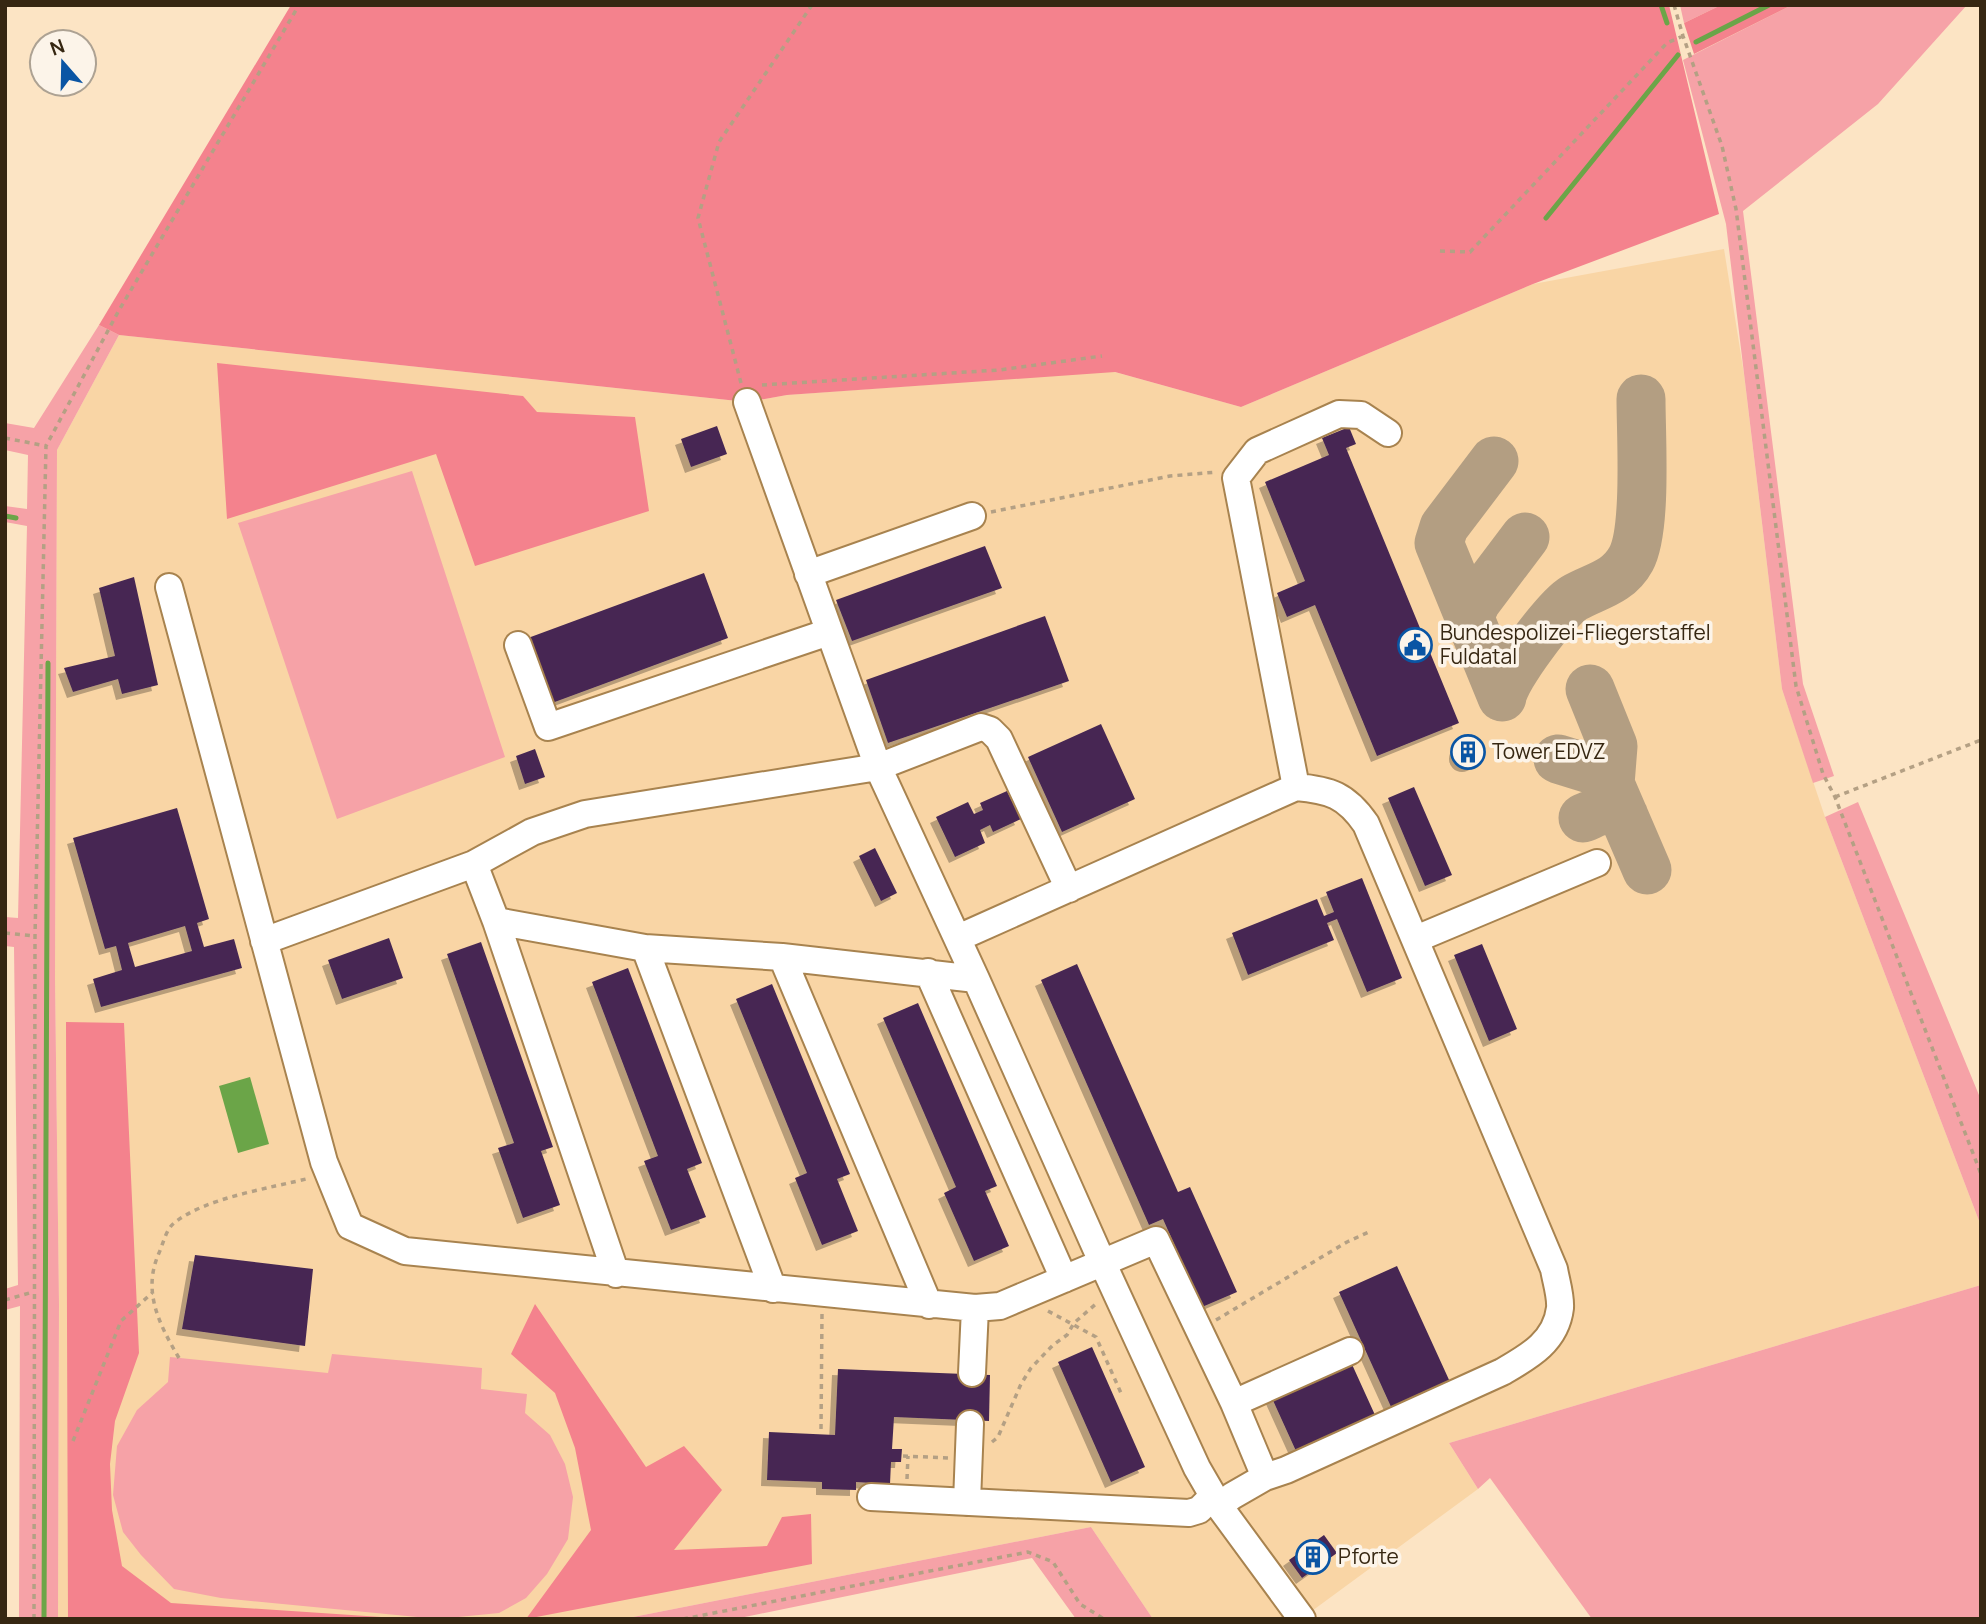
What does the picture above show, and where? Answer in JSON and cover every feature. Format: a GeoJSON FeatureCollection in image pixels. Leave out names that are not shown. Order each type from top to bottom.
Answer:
{"type":"FeatureCollection","features":[{"type":"Feature","properties":{"kind":"street"},"geometry":{"type":"LineString","coordinates":[[744,394],[878,767],[958,937],[1103,1264],[1197,1468],[1216,1501],[1302,1619]]}},
{"type":"Feature","properties":{"kind":"street"},"geometry":{"type":"LineString","coordinates":[[1296,787],[1236,478],[1257,451],[1339,414],[1361,415],[1388,433]]}},
{"type":"Feature","properties":{"kind":"street"},"geometry":{"type":"LineString","coordinates":[[808,574],[972,516]]}},
{"type":"Feature","properties":{"kind":"street"},"geometry":{"type":"LineString","coordinates":[[169,587],[328,1173],[350,1226],[405,1251],[975,1308],[1000,1306],[1156,1240],[1234,1403],[1265,1477]]}},
{"type":"Feature","properties":{"kind":"street"},"geometry":{"type":"LineString","coordinates":[[519,645],[548,727],[829,632]]}},
{"type":"Feature","properties":{"kind":"street"},"geometry":{"type":"LineString","coordinates":[[264,941],[474,864],[531,832],[585,814],[878,767],[981,727],[990,730],[999,739],[1069,889]]}},
{"type":"Feature","properties":{"kind":"street"},"geometry":{"type":"LineString","coordinates":[[870,1497],[1189,1513],[1502,1372],[1535,1353],[1554,1328],[1560,1307],[1554,1269],[1416,939],[1366,824],[1353,806],[1339,796],[1296,787],[958,937]]}},
{"type":"Feature","properties":{"kind":"street"},"geometry":{"type":"LineString","coordinates":[[1416,939],[1597,863]]}},
{"type":"Feature","properties":{"kind":"street"},"geometry":{"type":"LineString","coordinates":[[474,864],[496,921],[616,1274]]}},
{"type":"Feature","properties":{"kind":"street"},"geometry":{"type":"LineString","coordinates":[[496,921],[645,948],[782,957],[976,979]]}},
{"type":"Feature","properties":{"kind":"street"},"geometry":{"type":"LineString","coordinates":[[645,948],[773,1289]]}},
{"type":"Feature","properties":{"kind":"street"},"geometry":{"type":"LineString","coordinates":[[782,957],[929,1305]]}},
{"type":"Feature","properties":{"kind":"street"},"geometry":{"type":"LineString","coordinates":[[928,972],[1064,1279]]}},
{"type":"Feature","properties":{"kind":"street"},"geometry":{"type":"LineString","coordinates":[[972,1373],[975,1308]]}},
{"type":"Feature","properties":{"kind":"street"},"geometry":{"type":"LineString","coordinates":[[1234,1403],[1350,1351]]}},
{"type":"Feature","properties":{"kind":"street"},"geometry":{"type":"LineString","coordinates":[[967,1502],[970,1424]]}},
{"type":"Feature","properties":{"kind":"path"},"geometry":{"type":"LineString","coordinates":[[34,1619],[34,936],[46,446],[118,312],[299,5]]}},
{"type":"Feature","properties":{"kind":"path"},"geometry":{"type":"LineString","coordinates":[[812,5],[719,142],[698,218],[744,394],[999,370],[1102,356]]}},
{"type":"Feature","properties":{"kind":"path"},"geometry":{"type":"LineString","coordinates":[[1674,5],[1722,146],[1736,209],[1796,686],[1824,774],[1981,1174]]}},
{"type":"Feature","properties":{"kind":"path"},"geometry":{"type":"LineString","coordinates":[[1440,251],[1470,252],[1667,43],[1683,36]]}},
{"type":"Feature","properties":{"kind":"path"},"geometry":{"type":"LineString","coordinates":[[5,438],[46,446]]}},
{"type":"Feature","properties":{"kind":"path"},"geometry":{"type":"LineString","coordinates":[[972,516],[1170,476],[1213,471],[1236,478]]}},
{"type":"Feature","properties":{"kind":"path"},"geometry":{"type":"LineString","coordinates":[[1835,797],[1981,740]]}},
{"type":"Feature","properties":{"kind":"path"},"geometry":{"type":"LineString","coordinates":[[5,933],[34,936]]}},
{"type":"Feature","properties":{"kind":"path"},"geometry":{"type":"LineString","coordinates":[[179,1358],[162,1328],[152,1293],[152,1269],[171,1225],[205,1205],[328,1173]]}},
{"type":"Feature","properties":{"kind":"path"},"geometry":{"type":"LineString","coordinates":[[1199,1329],[1371,1231]]}},
{"type":"Feature","properties":{"kind":"path"},"geometry":{"type":"LineString","coordinates":[[902,1456],[968,1457],[983,1451],[998,1437],[1021,1384],[1031,1368],[1067,1335],[1073,1324],[1114,1288]]}},
{"type":"Feature","properties":{"kind":"path"},"geometry":{"type":"LineString","coordinates":[[1036,1291],[1047,1310],[1096,1337],[1121,1393]]}},
{"type":"Feature","properties":{"kind":"path"},"geometry":{"type":"LineString","coordinates":[[5,1300],[33,1292]]}},
{"type":"Feature","properties":{"kind":"path"},"geometry":{"type":"LineString","coordinates":[[73,1441],[121,1321],[152,1293]]}},
{"type":"Feature","properties":{"kind":"path"},"geometry":{"type":"LineString","coordinates":[[821,1429],[823,1294]]}},
{"type":"Feature","properties":{"kind":"path"},"geometry":{"type":"LineString","coordinates":[[683,1619],[1028,1552],[1052,1562],[1080,1604],[1104,1619]]}},
{"type":"Feature","properties":{"kind":"shaded area"},"geometry":{"type":"Polygon","coordinates":[[[291,5],[1669,5],[1719,214],[1533,284],[1241,407],[1115,372],[787,395],[747,402],[119,335],[99,325],[291,5]]]}},
{"type":"Feature","properties":{"kind":"shaded area"},"geometry":{"type":"Polygon","coordinates":[[[1680,5],[1721,5],[1684,23],[1680,5]]]}},
{"type":"Feature","properties":{"kind":"shaded area"},"geometry":{"type":"Polygon","coordinates":[[[1721,5],[1792,5],[1694,54],[1684,23],[1721,5]]]}},
{"type":"Feature","properties":{"kind":"shaded area"},"geometry":{"type":"Polygon","coordinates":[[[1792,5],[1967,5],[1878,104],[1743,211],[1803,684],[1834,776],[1813,783],[1782,689],[1726,224],[1683,60],[1792,5]]]}},
{"type":"Feature","properties":{"kind":"shaded area"},"geometry":{"type":"Polygon","coordinates":[[[1724,249],[1744,374],[1782,689],[1825,817],[1981,1226],[1981,1285],[1449,1443],[1478,1489],[1301,1619],[1153,1619],[1091,1527],[623,1619],[58,1619],[59,1304],[55,977],[57,450],[119,335],[747,402],[787,395],[1111,371],[1241,407],[1533,284],[1724,249]]]}},
{"type":"Feature","properties":{"kind":"shaded area"},"geometry":{"type":"Polygon","coordinates":[[[99,325],[119,335],[57,450],[55,977],[59,1304],[58,1619],[19,1619],[20,1306],[5,1310],[5,1289],[18,1285],[14,947],[5,946],[5,917],[18,918],[27,526],[5,522],[5,506],[27,509],[28,455],[5,450],[5,423],[34,428],[99,325]]]}},
{"type":"Feature","properties":{"kind":"shaded area"},"geometry":{"type":"Polygon","coordinates":[[[217,363],[523,396],[537,412],[635,417],[649,511],[475,566],[436,454],[227,519],[217,363]]]}},
{"type":"Feature","properties":{"kind":"shaded area"},"geometry":{"type":"Polygon","coordinates":[[[412,471],[505,757],[337,819],[238,523],[412,471]]]}},
{"type":"Feature","properties":{"kind":"shaded area"},"geometry":{"type":"Polygon","coordinates":[[[1858,802],[1981,1100],[1981,1226],[1825,817],[1858,802]]]}},
{"type":"Feature","properties":{"kind":"shaded area"},"geometry":{"type":"Polygon","coordinates":[[[66,1022],[124,1023],[139,1353],[115,1421],[110,1464],[112,1510],[122,1566],[171,1603],[411,1619],[68,1619],[66,1022]]]}},
{"type":"Feature","properties":{"kind":"shaded area"},"geometry":{"type":"Polygon","coordinates":[[[250,1077],[269,1144],[238,1153],[219,1086],[250,1077]]]}},
{"type":"Feature","properties":{"kind":"shaded area"},"geometry":{"type":"Polygon","coordinates":[[[1981,1285],[1981,1619],[1592,1619],[1490,1478],[1478,1489],[1449,1443],[1981,1285]]]}},
{"type":"Feature","properties":{"kind":"shaded area"},"geometry":{"type":"Polygon","coordinates":[[[535,1304],[646,1467],[684,1446],[722,1490],[674,1550],[767,1546],[782,1517],[811,1514],[812,1564],[526,1619],[591,1530],[575,1448],[555,1393],[511,1354],[535,1304]]]}},
{"type":"Feature","properties":{"kind":"shaded area"},"geometry":{"type":"Polygon","coordinates":[[[332,1354],[482,1368],[481,1389],[527,1394],[525,1413],[550,1435],[565,1464],[573,1497],[568,1539],[547,1574],[526,1598],[499,1613],[438,1619],[221,1598],[174,1589],[141,1555],[123,1532],[113,1495],[117,1446],[137,1410],[168,1382],[170,1357],[328,1373],[332,1354]]]}},
{"type":"Feature","properties":{"kind":"shaded area"},"geometry":{"type":"Polygon","coordinates":[[[1091,1527],[1153,1619],[1076,1619],[1032,1558],[735,1619],[623,1619],[1091,1527]]]}},
{"type":"Feature","properties":{"kind":"building"},"geometry":{"type":"Polygon","coordinates":[[[717,426],[727,454],[691,467],[681,439],[717,426]]]}},
{"type":"Feature","properties":{"kind":"building"},"geometry":{"type":"Polygon","coordinates":[[[1349,427],[1356,444],[1346,448],[1459,723],[1377,756],[1315,605],[1287,617],[1277,593],[1305,581],[1265,482],[1329,455],[1322,438],[1349,427]]]}},
{"type":"Feature","properties":{"kind":"building"},"geometry":{"type":"Polygon","coordinates":[[[985,546],[1002,588],[852,641],[836,600],[985,546]]]}},
{"type":"Feature","properties":{"kind":"building"},"geometry":{"type":"Polygon","coordinates":[[[704,573],[728,638],[552,703],[528,638],[704,573]]]}},
{"type":"Feature","properties":{"kind":"building"},"geometry":{"type":"Polygon","coordinates":[[[134,577],[158,685],[122,694],[118,679],[73,692],[64,668],[115,656],[99,588],[134,577]]]}},
{"type":"Feature","properties":{"kind":"building"},"geometry":{"type":"Polygon","coordinates":[[[1045,616],[1069,681],[888,743],[866,680],[1045,616]]]}},
{"type":"Feature","properties":{"kind":"building"},"geometry":{"type":"Polygon","coordinates":[[[1101,724],[1135,799],[1062,832],[1028,757],[1101,724]]]}},
{"type":"Feature","properties":{"kind":"building","name":"Tower EDVZ"},"geometry":{"type":"Polygon","coordinates":[[[1468,740],[1477,744],[1481,753],[1477,762],[1468,766],[1459,762],[1455,753],[1459,744],[1468,740]]]}},
{"type":"Feature","properties":{"kind":"building"},"geometry":{"type":"Polygon","coordinates":[[[535,749],[545,777],[525,784],[516,756],[535,749]]]}},
{"type":"Feature","properties":{"kind":"building"},"geometry":{"type":"Polygon","coordinates":[[[1414,787],[1452,875],[1425,886],[1388,798],[1414,787]]]}},
{"type":"Feature","properties":{"kind":"building"},"geometry":{"type":"Polygon","coordinates":[[[1007,791],[1021,819],[993,832],[990,825],[980,830],[985,843],[955,857],[936,817],[968,802],[974,814],[983,810],[980,803],[1007,791]]]}},
{"type":"Feature","properties":{"kind":"building"},"geometry":{"type":"Polygon","coordinates":[[[177,808],[209,919],[197,923],[204,947],[234,939],[242,968],[101,1007],[93,979],[122,970],[116,946],[105,949],[73,838],[177,808]],[[185,926],[128,943],[135,967],[192,951],[185,926]]]}},
{"type":"Feature","properties":{"kind":"building"},"geometry":{"type":"Polygon","coordinates":[[[875,848],[897,893],[881,901],[859,856],[875,848]]]}},
{"type":"Feature","properties":{"kind":"building"},"geometry":{"type":"Polygon","coordinates":[[[1362,878],[1402,978],[1367,992],[1337,919],[1327,923],[1334,940],[1248,975],[1232,933],[1317,899],[1324,916],[1334,912],[1326,892],[1362,878]]]}},
{"type":"Feature","properties":{"kind":"building"},"geometry":{"type":"Polygon","coordinates":[[[389,938],[403,978],[342,999],[328,960],[389,938]]]}},
{"type":"Feature","properties":{"kind":"building"},"geometry":{"type":"Polygon","coordinates":[[[481,942],[553,1147],[541,1151],[560,1205],[523,1218],[498,1148],[514,1143],[447,954],[481,942]]]}},
{"type":"Feature","properties":{"kind":"building"},"geometry":{"type":"Polygon","coordinates":[[[1482,944],[1517,1029],[1489,1041],[1454,955],[1482,944]]]}},
{"type":"Feature","properties":{"kind":"building"},"geometry":{"type":"Polygon","coordinates":[[[1077,964],[1178,1192],[1190,1187],[1237,1292],[1202,1307],[1163,1219],[1149,1225],[1041,980],[1077,964]]]}},
{"type":"Feature","properties":{"kind":"building"},"geometry":{"type":"Polygon","coordinates":[[[628,968],[702,1163],[687,1169],[706,1217],[671,1230],[644,1161],[658,1156],[592,982],[628,968]]]}},
{"type":"Feature","properties":{"kind":"building"},"geometry":{"type":"Polygon","coordinates":[[[772,984],[850,1174],[837,1179],[858,1231],[822,1245],[795,1178],[807,1173],[736,999],[772,984]]]}},
{"type":"Feature","properties":{"kind":"building"},"geometry":{"type":"Polygon","coordinates":[[[918,1003],[997,1186],[985,1191],[1009,1246],[974,1261],[944,1193],[956,1187],[883,1018],[918,1003]]]}},
{"type":"Feature","properties":{"kind":"building"},"geometry":{"type":"Polygon","coordinates":[[[195,1255],[313,1269],[305,1346],[182,1329],[195,1255]]]}},
{"type":"Feature","properties":{"kind":"building"},"geometry":{"type":"Polygon","coordinates":[[[1397,1266],[1450,1382],[1392,1409],[1339,1292],[1397,1266]]]}},
{"type":"Feature","properties":{"kind":"building"},"geometry":{"type":"Polygon","coordinates":[[[1092,1347],[1145,1467],[1111,1482],[1058,1362],[1092,1347]]]}},
{"type":"Feature","properties":{"kind":"building"},"geometry":{"type":"Polygon","coordinates":[[[1350,1360],[1375,1415],[1296,1451],[1271,1396],[1350,1360]]]}},
{"type":"Feature","properties":{"kind":"building"},"geometry":{"type":"Polygon","coordinates":[[[838,1369],[990,1375],[989,1421],[894,1417],[892,1449],[902,1449],[901,1462],[891,1462],[890,1484],[856,1482],[856,1490],[822,1489],[822,1482],[767,1480],[769,1432],[835,1435],[838,1369]]]}},
{"type":"Feature","properties":{"kind":"building","name":"Pforte"},"geometry":{"type":"Polygon","coordinates":[[[1324,1535],[1337,1553],[1302,1578],[1289,1560],[1324,1535]]]}},
{"type":"Feature","properties":{"kind":"waterway"},"geometry":{"type":"LineString","coordinates":[[1661,5],[1667,23]]}},
{"type":"Feature","properties":{"kind":"waterway"},"geometry":{"type":"LineString","coordinates":[[1696,42],[1769,5]]}},
{"type":"Feature","properties":{"kind":"waterway"},"geometry":{"type":"LineString","coordinates":[[1546,218],[1678,55]]}},
{"type":"Feature","properties":{"kind":"waterway"},"geometry":{"type":"LineString","coordinates":[[5,516],[16,518]]}},
{"type":"Feature","properties":{"kind":"waterway"},"geometry":{"type":"LineString","coordinates":[[44,1619],[48,663]]}},
{"type":"Feature","properties":{"kind":"taxiway"},"geometry":{"type":"LineString","coordinates":[[1502,697],[1512,675],[1532,644],[1566,604],[1613,579],[1631,559],[1636,545],[1641,505],[1641,399]]}},
{"type":"Feature","properties":{"kind":"taxiway"},"geometry":{"type":"LineString","coordinates":[[1494,461],[1444,527],[1439,543],[1502,697]]}},
{"type":"Feature","properties":{"kind":"taxiway"},"geometry":{"type":"LineString","coordinates":[[1471,624],[1471,613],[1476,602],[1525,537]]}},
{"type":"Feature","properties":{"kind":"taxiway"},"geometry":{"type":"LineString","coordinates":[[1590,689],[1613,746],[1610,784],[1647,870]]}},
{"type":"Feature","properties":{"kind":"taxiway"},"geometry":{"type":"LineString","coordinates":[[1558,759],[1600,772],[1610,784]]}},
{"type":"Feature","properties":{"kind":"taxiway"},"geometry":{"type":"LineString","coordinates":[[1583,818],[1609,809],[1624,816]]}},
{"type":"Feature","properties":{"kind":"place","name":"Bundespolizei-Fliegerstaffel Fuldatal"},"geometry":{"type":"Point","coordinates":[1415,645]}},
{"type":"Feature","properties":{"kind":"place","name":"Tower EDVZ"},"geometry":{"type":"Point","coordinates":[1468,752]}},
{"type":"Feature","properties":{"kind":"place","name":"Pforte"},"geometry":{"type":"Point","coordinates":[1313,1557]}}]}
